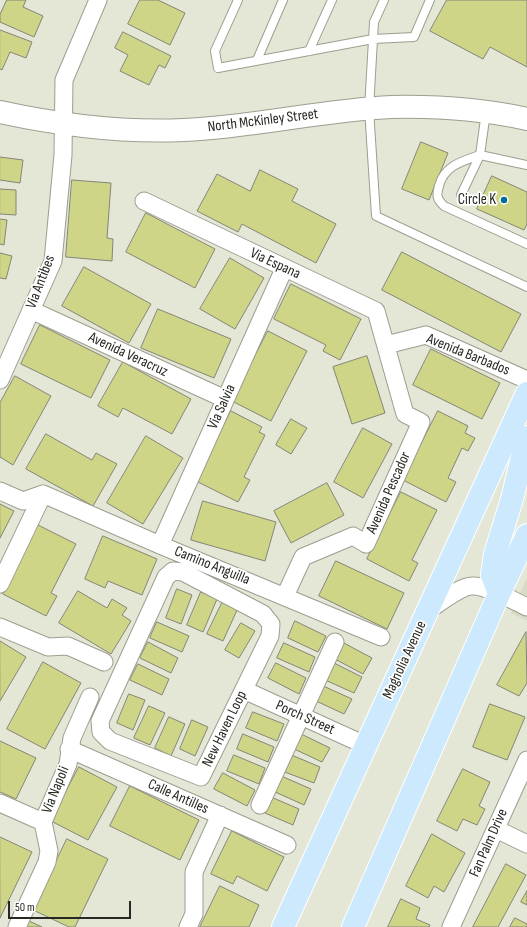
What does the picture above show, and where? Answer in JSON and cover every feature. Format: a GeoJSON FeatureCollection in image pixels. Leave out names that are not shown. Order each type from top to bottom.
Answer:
{"type":"FeatureCollection","features":[{"type":"Feature","properties":{"kind":"main road","name":"Magnolia Avenue"},"geometry":{"type":"LineString","coordinates":[[283,927],[527,392]]}},
{"type":"Feature","properties":{"kind":"main road"},"geometry":{"type":"LineString","coordinates":[[499,594],[492,575],[495,554],[512,499],[527,437]]}},
{"type":"Feature","properties":{"kind":"main road"},"geometry":{"type":"LineString","coordinates":[[354,927],[499,594],[527,535]]}},
{"type":"Feature","properties":{"kind":"street","name":"Via Antibes"},"geometry":{"type":"LineString","coordinates":[[0,380],[53,261],[63,155],[64,80],[98,0]]}},
{"type":"Feature","properties":{"kind":"street","name":"North McKinley Street"},"geometry":{"type":"LineString","coordinates":[[0,112],[64,124],[131,131],[183,130],[369,109],[440,107],[487,111],[527,119]]}},
{"type":"Feature","properties":{"kind":"street","name":"Via Espana"},"geometry":{"type":"LineString","coordinates":[[144,201],[284,269],[376,311],[386,345]]}},
{"type":"Feature","properties":{"kind":"street","name":"Via Salvia"},"geometry":{"type":"LineString","coordinates":[[160,545],[284,269]]}},
{"type":"Feature","properties":{"kind":"street","name":"Avenida Veracruz"},"geometry":{"type":"LineString","coordinates":[[31,310],[225,399]]}},
{"type":"Feature","properties":{"kind":"street","name":"Avenida Barbados"},"geometry":{"type":"LineString","coordinates":[[386,345],[426,335],[527,380]]}},
{"type":"Feature","properties":{"kind":"street","name":"Avenida Pescador"},"geometry":{"type":"LineString","coordinates":[[285,596],[303,557],[352,536],[366,544],[420,422],[405,414],[386,345]]}},
{"type":"Feature","properties":{"kind":"street"},"geometry":{"type":"LineString","coordinates":[[0,491],[22,501],[43,494]]}},
{"type":"Feature","properties":{"kind":"street","name":"Camino Anguilla"},"geometry":{"type":"LineString","coordinates":[[43,494],[160,545],[381,637]]}},
{"type":"Feature","properties":{"kind":"street"},"geometry":{"type":"LineString","coordinates":[[0,584],[43,494]]}},
{"type":"Feature","properties":{"kind":"street","name":"New Haven Loop"},"geometry":{"type":"LineString","coordinates":[[172,571],[183,572],[263,614],[272,624],[270,636],[244,690],[201,777],[110,741],[100,732],[100,721],[166,577],[172,571]]}},
{"type":"Feature","properties":{"kind":"street"},"geometry":{"type":"LineString","coordinates":[[426,612],[456,592],[472,586],[499,594],[527,607]]}},
{"type":"Feature","properties":{"kind":"street"},"geometry":{"type":"LineString","coordinates":[[0,627],[48,647],[68,646],[104,662]]}},
{"type":"Feature","properties":{"kind":"street"},"geometry":{"type":"LineString","coordinates":[[260,805],[335,642]]}},
{"type":"Feature","properties":{"kind":"street","name":"Porch Street"},"geometry":{"type":"LineString","coordinates":[[244,690],[365,745]]}},
{"type":"Feature","properties":{"kind":"street","name":"Via Napoli"},"geometry":{"type":"LineString","coordinates":[[17,927],[47,862],[49,851],[43,822],[68,764],[69,749],[72,738],[90,697]]}},
{"type":"Feature","properties":{"kind":"street","name":"Calle Antilles"},"geometry":{"type":"LineString","coordinates":[[69,749],[287,845]]}},
{"type":"Feature","properties":{"kind":"street","name":"Fan Palm Drive"},"geometry":{"type":"LineString","coordinates":[[451,927],[527,760]]}},
{"type":"Feature","properties":{"kind":"street"},"geometry":{"type":"LineString","coordinates":[[0,803],[43,822]]}},
{"type":"Feature","properties":{"kind":"street"},"geometry":{"type":"LineString","coordinates":[[188,927],[194,914],[194,872],[220,815]]}},
{"type":"Feature","properties":{"kind":"street"},"geometry":{"type":"LineString","coordinates":[[496,829],[527,844]]}},
{"type":"Feature","properties":{"kind":"lane"},"geometry":{"type":"LineString","coordinates":[[238,0],[215,51],[218,68],[373,39],[414,37],[430,0]]}},
{"type":"Feature","properties":{"kind":"lane"},"geometry":{"type":"LineString","coordinates":[[257,60],[283,0]]}},
{"type":"Feature","properties":{"kind":"lane"},"geometry":{"type":"LineString","coordinates":[[309,51],[332,0]]}},
{"type":"Feature","properties":{"kind":"lane"},"geometry":{"type":"LineString","coordinates":[[384,0],[374,22],[369,109],[376,216],[527,288]]}},
{"type":"Feature","properties":{"kind":"lane"},"geometry":{"type":"LineString","coordinates":[[461,195],[480,155],[487,111]]}},
{"type":"Feature","properties":{"kind":"lane"},"geometry":{"type":"LineString","coordinates":[[527,165],[480,155],[462,161],[445,173],[436,194],[437,198],[444,206],[527,244]]}},
{"type":"Feature","properties":{"kind":"shaded area"},"geometry":{"type":"Polygon","coordinates":[[[527,578],[527,621],[511,613],[527,578]]]}},
{"type":"Feature","properties":{"kind":"building"},"geometry":{"type":"Polygon","coordinates":[[[7,0],[26,0],[23,7],[43,16],[34,37],[0,22],[0,15],[7,0]]]}},
{"type":"Feature","properties":{"kind":"building"},"geometry":{"type":"Polygon","coordinates":[[[140,0],[158,0],[185,13],[170,45],[128,24],[140,0]]]}},
{"type":"Feature","properties":{"kind":"building"},"geometry":{"type":"Polygon","coordinates":[[[447,0],[527,0],[527,67],[490,47],[483,59],[430,31],[447,0]]]}},
{"type":"Feature","properties":{"kind":"building"},"geometry":{"type":"Polygon","coordinates":[[[0,30],[32,42],[26,58],[10,52],[2,70],[0,69],[0,30]]]}},
{"type":"Feature","properties":{"kind":"building"},"geometry":{"type":"Polygon","coordinates":[[[123,32],[171,56],[165,68],[159,65],[149,85],[120,71],[128,55],[115,48],[123,32]]]}},
{"type":"Feature","properties":{"kind":"building"},"geometry":{"type":"Polygon","coordinates":[[[421,142],[448,153],[429,200],[402,189],[421,142]]]}},
{"type":"Feature","properties":{"kind":"building"},"geometry":{"type":"Polygon","coordinates":[[[0,157],[23,160],[20,183],[0,180],[0,157]]]}},
{"type":"Feature","properties":{"kind":"building"},"geometry":{"type":"Polygon","coordinates":[[[260,170],[298,189],[292,201],[336,224],[316,263],[242,224],[238,232],[197,211],[217,174],[250,191],[260,170]]]}},
{"type":"Feature","properties":{"kind":"building","name":"Circle K"},"geometry":{"type":"Polygon","coordinates":[[[492,176],[527,192],[527,224],[524,230],[477,209],[492,176]]]}},
{"type":"Feature","properties":{"kind":"building"},"geometry":{"type":"Polygon","coordinates":[[[72,180],[111,183],[107,238],[113,239],[112,261],[66,257],[72,180]]]}},
{"type":"Feature","properties":{"kind":"building"},"geometry":{"type":"Polygon","coordinates":[[[0,189],[16,190],[16,215],[0,214],[0,189]]]}},
{"type":"Feature","properties":{"kind":"building"},"geometry":{"type":"Polygon","coordinates":[[[146,213],[215,249],[195,288],[126,252],[146,213]]]}},
{"type":"Feature","properties":{"kind":"building"},"geometry":{"type":"Polygon","coordinates":[[[0,219],[7,220],[4,245],[0,244],[0,219]]]}},
{"type":"Feature","properties":{"kind":"building"},"geometry":{"type":"Polygon","coordinates":[[[402,252],[521,314],[501,352],[382,290],[402,252]]]}},
{"type":"Feature","properties":{"kind":"building"},"geometry":{"type":"Polygon","coordinates":[[[0,253],[12,256],[6,279],[0,278],[0,253]]]}},
{"type":"Feature","properties":{"kind":"building"},"geometry":{"type":"Polygon","coordinates":[[[230,258],[264,278],[235,329],[200,309],[230,258]]]}},
{"type":"Feature","properties":{"kind":"building"},"geometry":{"type":"Polygon","coordinates":[[[84,267],[151,304],[129,343],[62,306],[84,267]]]}},
{"type":"Feature","properties":{"kind":"building"},"geometry":{"type":"Polygon","coordinates":[[[291,284],[361,319],[340,360],[323,351],[326,345],[274,319],[291,284]]]}},
{"type":"Feature","properties":{"kind":"building"},"geometry":{"type":"Polygon","coordinates":[[[158,309],[231,339],[214,378],[141,348],[158,309]]]}},
{"type":"Feature","properties":{"kind":"building"},"geometry":{"type":"Polygon","coordinates":[[[40,325],[110,360],[91,398],[21,364],[40,325]]]}},
{"type":"Feature","properties":{"kind":"building"},"geometry":{"type":"Polygon","coordinates":[[[268,331],[307,351],[271,421],[232,401],[268,331]]]}},
{"type":"Feature","properties":{"kind":"building"},"geometry":{"type":"Polygon","coordinates":[[[431,349],[500,383],[482,419],[413,385],[431,349]]]}},
{"type":"Feature","properties":{"kind":"building"},"geometry":{"type":"Polygon","coordinates":[[[367,356],[385,413],[352,424],[333,367],[367,356]]]}},
{"type":"Feature","properties":{"kind":"building"},"geometry":{"type":"Polygon","coordinates":[[[123,362],[191,399],[172,434],[123,408],[118,417],[98,406],[123,362]]]}},
{"type":"Feature","properties":{"kind":"building"},"geometry":{"type":"Polygon","coordinates":[[[15,376],[51,396],[13,465],[0,457],[0,403],[15,376]]]}},
{"type":"Feature","properties":{"kind":"building"},"geometry":{"type":"Polygon","coordinates":[[[231,411],[262,427],[259,432],[265,435],[244,477],[250,480],[238,502],[196,481],[231,411]]]}},
{"type":"Feature","properties":{"kind":"building"},"geometry":{"type":"Polygon","coordinates":[[[438,411],[468,426],[465,433],[475,438],[468,451],[462,448],[448,478],[456,482],[446,502],[403,480],[438,411]]]}},
{"type":"Feature","properties":{"kind":"building"},"geometry":{"type":"Polygon","coordinates":[[[291,419],[307,428],[291,454],[276,445],[291,419]]]}},
{"type":"Feature","properties":{"kind":"building"},"geometry":{"type":"Polygon","coordinates":[[[363,428],[392,444],[363,498],[334,482],[363,428]]]}},
{"type":"Feature","properties":{"kind":"building"},"geometry":{"type":"Polygon","coordinates":[[[46,434],[92,460],[96,453],[117,464],[93,506],[26,469],[46,434]]]}},
{"type":"Feature","properties":{"kind":"building"},"geometry":{"type":"Polygon","coordinates":[[[146,436],[183,458],[143,524],[107,503],[146,436]]]}},
{"type":"Feature","properties":{"kind":"building"},"geometry":{"type":"Polygon","coordinates":[[[327,483],[344,515],[291,543],[274,511],[327,483]]]}},
{"type":"Feature","properties":{"kind":"building"},"geometry":{"type":"Polygon","coordinates":[[[401,492],[437,510],[412,560],[418,563],[409,581],[367,559],[401,492]]]}},
{"type":"Feature","properties":{"kind":"building"},"geometry":{"type":"Polygon","coordinates":[[[203,501],[276,522],[265,561],[191,540],[203,501]]]}},
{"type":"Feature","properties":{"kind":"building"},"geometry":{"type":"Polygon","coordinates":[[[0,504],[14,511],[0,538],[0,504]]]}},
{"type":"Feature","properties":{"kind":"building"},"geometry":{"type":"Polygon","coordinates":[[[38,525],[76,544],[51,593],[57,596],[46,616],[3,594],[38,525]]]}},
{"type":"Feature","properties":{"kind":"building"},"geometry":{"type":"Polygon","coordinates":[[[103,536],[157,559],[142,595],[108,581],[105,588],[85,579],[103,536]]]}},
{"type":"Feature","properties":{"kind":"building"},"geometry":{"type":"Polygon","coordinates":[[[336,561],[404,593],[387,629],[319,596],[336,561]]]}},
{"type":"Feature","properties":{"kind":"building"},"geometry":{"type":"Polygon","coordinates":[[[177,589],[192,595],[181,624],[166,618],[177,589]]]}},
{"type":"Feature","properties":{"kind":"building"},"geometry":{"type":"Polygon","coordinates":[[[78,591],[107,608],[112,599],[127,608],[122,615],[131,621],[111,654],[59,623],[78,591]]]}},
{"type":"Feature","properties":{"kind":"building"},"geometry":{"type":"Polygon","coordinates":[[[201,592],[217,599],[203,632],[187,625],[201,592]]]}},
{"type":"Feature","properties":{"kind":"building"},"geometry":{"type":"Polygon","coordinates":[[[223,601],[238,608],[223,641],[207,634],[223,601]]]}},
{"type":"Feature","properties":{"kind":"building"},"geometry":{"type":"Polygon","coordinates":[[[295,621],[326,636],[318,652],[288,638],[295,621]]]}},
{"type":"Feature","properties":{"kind":"building"},"geometry":{"type":"Polygon","coordinates":[[[157,622],[189,636],[182,652],[150,638],[157,622]]]}},
{"type":"Feature","properties":{"kind":"building"},"geometry":{"type":"Polygon","coordinates":[[[241,623],[255,631],[239,658],[225,650],[241,623]]]}},
{"type":"Feature","properties":{"kind":"building"},"geometry":{"type":"Polygon","coordinates":[[[526,632],[527,683],[519,696],[497,685],[526,632]]]}},
{"type":"Feature","properties":{"kind":"building"},"geometry":{"type":"Polygon","coordinates":[[[0,641],[26,657],[0,701],[0,641]]]}},
{"type":"Feature","properties":{"kind":"building"},"geometry":{"type":"Polygon","coordinates":[[[148,642],[178,658],[171,673],[140,658],[148,642]]]}},
{"type":"Feature","properties":{"kind":"building"},"geometry":{"type":"Polygon","coordinates":[[[342,642],[372,658],[363,674],[333,658],[342,642]]]}},
{"type":"Feature","properties":{"kind":"building"},"geometry":{"type":"Polygon","coordinates":[[[284,643],[315,657],[309,672],[277,658],[284,643]]]}},
{"type":"Feature","properties":{"kind":"building"},"geometry":{"type":"Polygon","coordinates":[[[43,662],[81,683],[45,749],[7,729],[43,662]]]}},
{"type":"Feature","properties":{"kind":"building"},"geometry":{"type":"Polygon","coordinates":[[[332,662],[362,677],[354,693],[323,679],[332,662]]]}},
{"type":"Feature","properties":{"kind":"building"},"geometry":{"type":"Polygon","coordinates":[[[276,663],[306,678],[299,694],[268,678],[276,663]]]}},
{"type":"Feature","properties":{"kind":"building"},"geometry":{"type":"Polygon","coordinates":[[[138,664],[169,679],[162,695],[130,680],[138,664]]]}},
{"type":"Feature","properties":{"kind":"building"},"geometry":{"type":"Polygon","coordinates":[[[321,685],[352,699],[344,714],[314,700],[321,685]]]}},
{"type":"Feature","properties":{"kind":"building"},"geometry":{"type":"Polygon","coordinates":[[[129,694],[145,700],[133,730],[117,723],[129,694]]]}},
{"type":"Feature","properties":{"kind":"building"},"geometry":{"type":"Polygon","coordinates":[[[490,704],[525,717],[507,760],[473,747],[490,704]]]}},
{"type":"Feature","properties":{"kind":"building"},"geometry":{"type":"Polygon","coordinates":[[[149,706],[165,713],[150,745],[134,738],[149,706]]]}},
{"type":"Feature","properties":{"kind":"building"},"geometry":{"type":"Polygon","coordinates":[[[253,712],[284,724],[277,741],[246,728],[253,712]]]}},
{"type":"Feature","properties":{"kind":"building"},"geometry":{"type":"Polygon","coordinates":[[[169,717],[185,724],[171,756],[155,748],[169,717]]]}},
{"type":"Feature","properties":{"kind":"building"},"geometry":{"type":"Polygon","coordinates":[[[192,720],[208,727],[195,756],[180,749],[192,720]]]}},
{"type":"Feature","properties":{"kind":"building"},"geometry":{"type":"Polygon","coordinates":[[[299,733],[330,748],[322,762],[292,748],[299,733]]]}},
{"type":"Feature","properties":{"kind":"building"},"geometry":{"type":"Polygon","coordinates":[[[243,734],[274,747],[268,762],[237,749],[243,734]]]}},
{"type":"Feature","properties":{"kind":"building"},"geometry":{"type":"Polygon","coordinates":[[[0,741],[36,758],[16,799],[0,792],[0,741]]]}},
{"type":"Feature","properties":{"kind":"building"},"geometry":{"type":"Polygon","coordinates":[[[289,754],[320,767],[314,783],[282,771],[289,754]]]}},
{"type":"Feature","properties":{"kind":"building"},"geometry":{"type":"Polygon","coordinates":[[[234,755],[265,768],[259,784],[227,771],[234,755]]]}},
{"type":"Feature","properties":{"kind":"building"},"geometry":{"type":"Polygon","coordinates":[[[79,767],[117,787],[88,840],[51,821],[79,767]]]}},
{"type":"Feature","properties":{"kind":"building"},"geometry":{"type":"Polygon","coordinates":[[[463,769],[490,782],[479,806],[485,809],[477,825],[463,819],[457,831],[437,821],[463,769]]]}},
{"type":"Feature","properties":{"kind":"building"},"geometry":{"type":"Polygon","coordinates":[[[223,773],[255,790],[247,806],[214,789],[223,773]]]}},
{"type":"Feature","properties":{"kind":"building"},"geometry":{"type":"Polygon","coordinates":[[[279,775],[311,789],[304,805],[273,791],[279,775]]]}},
{"type":"Feature","properties":{"kind":"building"},"geometry":{"type":"Polygon","coordinates":[[[130,786],[199,820],[180,860],[110,826],[130,786]]]}},
{"type":"Feature","properties":{"kind":"building"},"geometry":{"type":"Polygon","coordinates":[[[271,797],[299,809],[293,825],[265,813],[271,797]]]}},
{"type":"Feature","properties":{"kind":"building"},"geometry":{"type":"Polygon","coordinates":[[[232,831],[284,857],[267,891],[237,876],[233,884],[211,874],[232,831]]]}},
{"type":"Feature","properties":{"kind":"building"},"geometry":{"type":"Polygon","coordinates":[[[432,834],[465,853],[444,892],[434,886],[428,898],[406,886],[432,834]]]}},
{"type":"Feature","properties":{"kind":"building"},"geometry":{"type":"Polygon","coordinates":[[[0,837],[32,852],[0,918],[0,837]]]}},
{"type":"Feature","properties":{"kind":"building"},"geometry":{"type":"Polygon","coordinates":[[[67,839],[108,859],[75,927],[69,927],[33,910],[67,839]]]}},
{"type":"Feature","properties":{"kind":"building"},"geometry":{"type":"Polygon","coordinates":[[[506,864],[526,875],[498,927],[473,927],[506,864]]]}},
{"type":"Feature","properties":{"kind":"building"},"geometry":{"type":"Polygon","coordinates":[[[220,886],[259,905],[249,927],[200,927],[220,886]]]}},
{"type":"Feature","properties":{"kind":"building"},"geometry":{"type":"Polygon","coordinates":[[[527,891],[527,905],[521,902],[527,891]]]}},
{"type":"Feature","properties":{"kind":"building"},"geometry":{"type":"Polygon","coordinates":[[[401,899],[420,908],[416,919],[430,925],[429,927],[388,927],[401,899]]]}},
{"type":"Feature","properties":{"kind":"building"},"geometry":{"type":"Polygon","coordinates":[[[515,918],[527,924],[527,927],[510,927],[515,918]]]}},
{"type":"Feature","properties":{"kind":"building"},"geometry":{"type":"Polygon","coordinates":[[[29,921],[42,927],[26,927],[29,921]]]}},
{"type":"Feature","properties":{"kind":"place","name":"Circle K"},"geometry":{"type":"Point","coordinates":[504,200]}}]}
